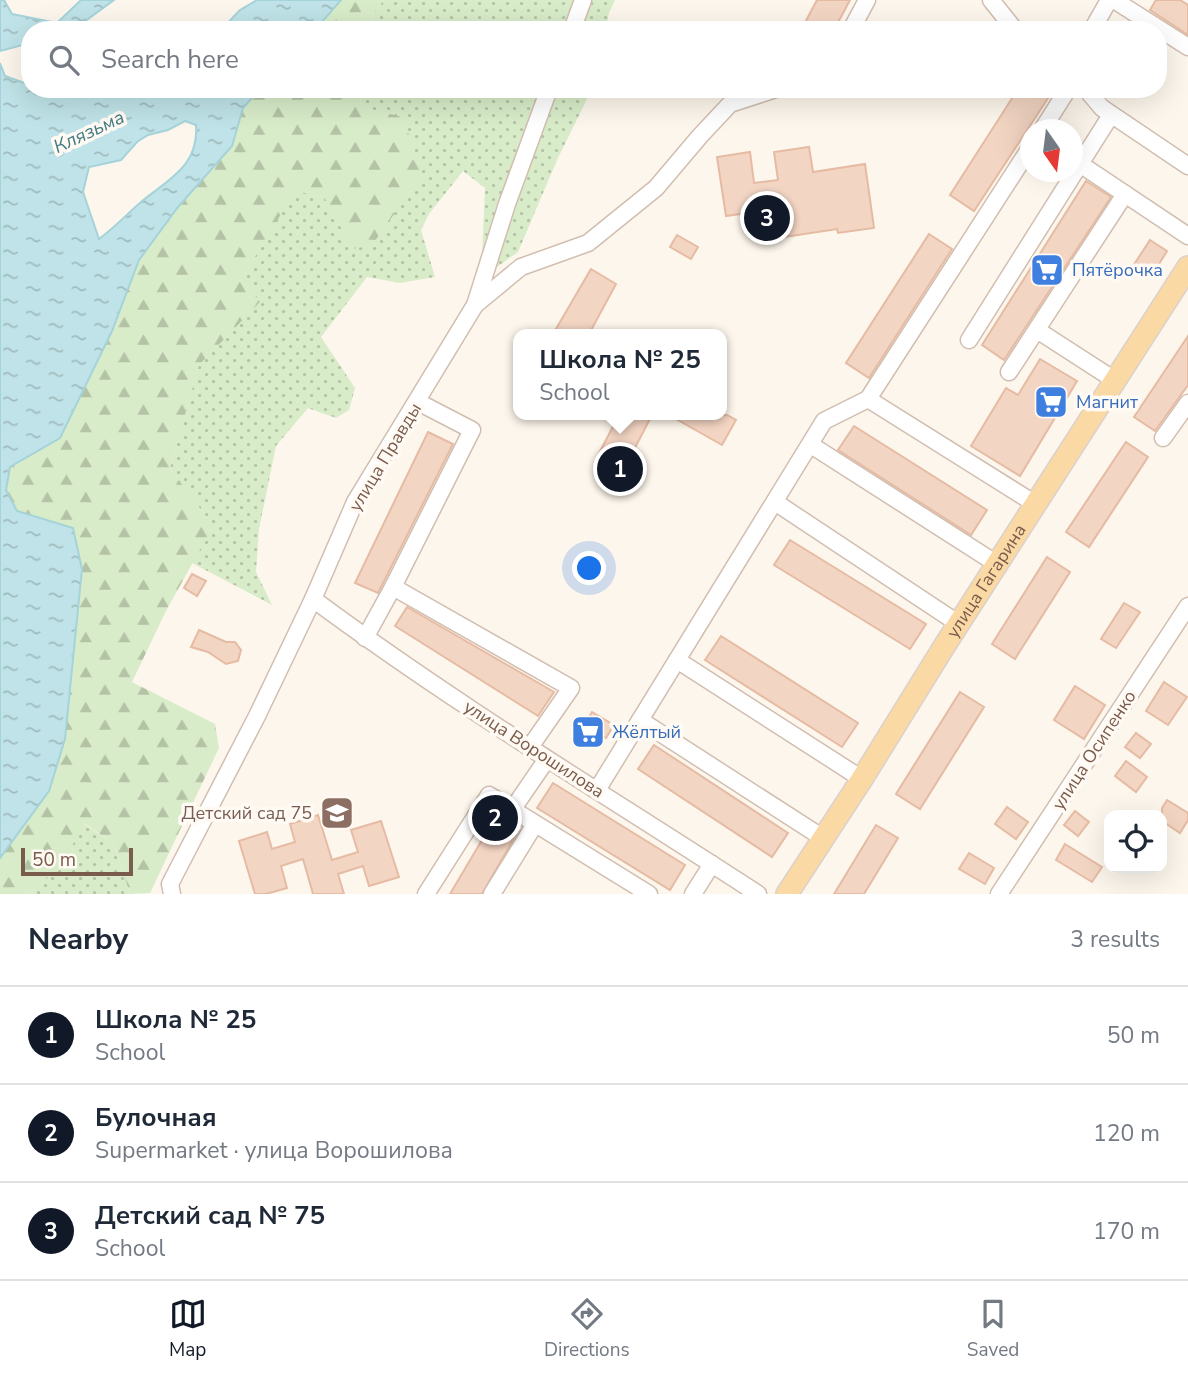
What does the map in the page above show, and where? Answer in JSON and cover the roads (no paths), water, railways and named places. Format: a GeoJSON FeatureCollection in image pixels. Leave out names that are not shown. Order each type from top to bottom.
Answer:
{"type":"FeatureCollection","features":[{"type":"Feature","properties":{"kind":"main road","name":"улица Гагарина"},"geometry":{"type":"LineString","coordinates":[[786,894],[1116,381],[1184,282]]}},
{"type":"Feature","properties":{"kind":"street"},"geometry":{"type":"LineString","coordinates":[[575,21],[583,0]]}},
{"type":"Feature","properties":{"kind":"street"},"geometry":{"type":"LineString","coordinates":[[856,21],[867,0]]}},
{"type":"Feature","properties":{"kind":"street"},"geometry":{"type":"LineString","coordinates":[[991,0],[1008,21]]}},
{"type":"Feature","properties":{"kind":"street"},"geometry":{"type":"LineString","coordinates":[[1098,21],[1111,0],[1145,21]]}},
{"type":"Feature","properties":{"kind":"street"},"geometry":{"type":"LineString","coordinates":[[1167,34],[1188,47]]}},
{"type":"Feature","properties":{"kind":"street","name":"улица Правды"},"geometry":{"type":"LineString","coordinates":[[172,894],[170,884],[277,660],[313,599],[355,502],[475,304],[507,204],[546,98]]}},
{"type":"Feature","properties":{"kind":"street"},"geometry":{"type":"LineString","coordinates":[[475,304],[521,267],[588,243],[656,188],[730,104],[748,98]]}},
{"type":"Feature","properties":{"kind":"street"},"geometry":{"type":"LineString","coordinates":[[1049,119],[1062,98]]}},
{"type":"Feature","properties":{"kind":"street"},"geometry":{"type":"LineString","coordinates":[[1093,98],[1101,108],[1188,166]]}},
{"type":"Feature","properties":{"kind":"street"},"geometry":{"type":"LineString","coordinates":[[1083,159],[1111,115]]}},
{"type":"Feature","properties":{"kind":"street"},"geometry":{"type":"LineString","coordinates":[[597,790],[824,421],[868,399],[1020,165]]}},
{"type":"Feature","properties":{"kind":"street"},"geometry":{"type":"LineString","coordinates":[[1083,166],[1188,236]]}},
{"type":"Feature","properties":{"kind":"street"},"geometry":{"type":"LineString","coordinates":[[969,340],[1069,182]]}},
{"type":"Feature","properties":{"kind":"street"},"geometry":{"type":"LineString","coordinates":[[1009,372],[1125,194]]}},
{"type":"Feature","properties":{"kind":"street"},"geometry":{"type":"LineString","coordinates":[[1037,330],[1116,381]]}},
{"type":"Feature","properties":{"kind":"street"},"geometry":{"type":"LineString","coordinates":[[868,399],[1037,505]]}},
{"type":"Feature","properties":{"kind":"street"},"geometry":{"type":"LineString","coordinates":[[365,638],[472,430],[418,402]]}},
{"type":"Feature","properties":{"kind":"street"},"geometry":{"type":"LineString","coordinates":[[1163,438],[1188,403]]}},
{"type":"Feature","properties":{"kind":"street"},"geometry":{"type":"LineString","coordinates":[[811,445],[997,564]]}},
{"type":"Feature","properties":{"kind":"street"},"geometry":{"type":"LineString","coordinates":[[775,502],[959,624]]}},
{"type":"Feature","properties":{"kind":"street"},"geometry":{"type":"LineString","coordinates":[[393,587],[571,688],[530,747]]}},
{"type":"Feature","properties":{"kind":"street","name":"улица Ворошилова"},"geometry":{"type":"LineString","coordinates":[[313,599],[365,638],[547,759],[758,894]]}},
{"type":"Feature","properties":{"kind":"street","name":"улица Осипенко"},"geometry":{"type":"LineString","coordinates":[[999,894],[1188,606]]}},
{"type":"Feature","properties":{"kind":"street"},"geometry":{"type":"LineString","coordinates":[[677,660],[862,779]]}},
{"type":"Feature","properties":{"kind":"street"},"geometry":{"type":"LineString","coordinates":[[640,720],[824,838]]}},
{"type":"Feature","properties":{"kind":"street"},"geometry":{"type":"LineString","coordinates":[[512,810],[547,759]]}},
{"type":"Feature","properties":{"kind":"street"},"geometry":{"type":"LineString","coordinates":[[426,894],[489,795],[649,894]]}},
{"type":"Feature","properties":{"kind":"street"},"geometry":{"type":"LineString","coordinates":[[492,894],[535,824]]}},
{"type":"Feature","properties":{"kind":"street"},"geometry":{"type":"LineString","coordinates":[[693,894],[712,864]]}},
{"type":"Feature","properties":{"kind":"water"},"geometry":{"type":"Polygon","coordinates":[[[0,0],[4,0],[12,14],[47,21],[21,21],[21,45],[0,51],[0,0]]]}},
{"type":"Feature","properties":{"kind":"water"},"geometry":{"type":"Polygon","coordinates":[[[81,0],[114,0],[85,21],[59,21],[81,0]]]}},
{"type":"Feature","properties":{"kind":"water"},"geometry":{"type":"Polygon","coordinates":[[[257,0],[341,0],[323,21],[230,21],[240,10],[257,0]]]}},
{"type":"Feature","properties":{"kind":"water","name":"Клязьма"},"geometry":{"type":"Polygon","coordinates":[[[0,63],[5,76],[21,82],[21,98],[252,98],[243,108],[232,146],[178,207],[139,260],[112,331],[60,438],[10,467],[6,490],[17,511],[73,528],[82,569],[65,739],[49,791],[0,858],[0,63]],[[185,121],[168,130],[148,135],[137,142],[121,160],[89,167],[83,192],[99,239],[180,170],[193,151],[196,125],[185,121]]]}},
{"type":"Feature","properties":{"kind":"place","name":"Детский сад № 75"},"geometry":{"type":"Point","coordinates":[767,218]}},
{"type":"Feature","properties":{"kind":"place","name":"Пятёрочка"},"geometry":{"type":"Point","coordinates":[1047,270]}},
{"type":"Feature","properties":{"kind":"place","name":"Магнит"},"geometry":{"type":"Point","coordinates":[1051,402]}},
{"type":"Feature","properties":{"kind":"place","name":"Школа № 25"},"geometry":{"type":"Point","coordinates":[620,469]}},
{"type":"Feature","properties":{"kind":"place","name":"Жёлтый"},"geometry":{"type":"Point","coordinates":[588,732]}},
{"type":"Feature","properties":{"kind":"place","name":"Детский сад 75"},"geometry":{"type":"Point","coordinates":[337,813]}},
{"type":"Feature","properties":{"kind":"place","name":"Булочная"},"geometry":{"type":"Point","coordinates":[495,818]}}]}
